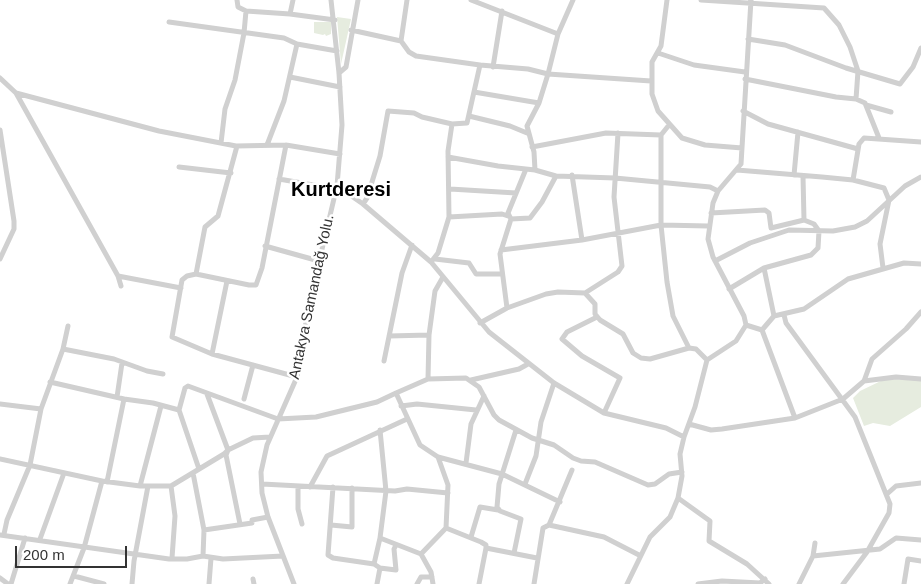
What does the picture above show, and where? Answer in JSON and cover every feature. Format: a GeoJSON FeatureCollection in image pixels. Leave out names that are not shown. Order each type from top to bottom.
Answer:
{"type":"FeatureCollection","features":[{"type":"Feature","properties":{"kind":"street"},"geometry":{"type":"LineString","coordinates":[[237,0],[238,7],[246,11],[335,20]]}},
{"type":"Feature","properties":{"kind":"street"},"geometry":{"type":"LineString","coordinates":[[290,14],[293,0]]}},
{"type":"Feature","properties":{"kind":"street","name":"Antakya Samandağ Yolu."},"geometry":{"type":"LineString","coordinates":[[294,584],[268,517],[262,493],[261,472],[270,437],[297,377],[308,304],[336,187],[340,154],[340,73],[335,20],[331,0]]}},
{"type":"Feature","properties":{"kind":"street"},"geometry":{"type":"LineString","coordinates":[[340,73],[346,67],[358,0]]}},
{"type":"Feature","properties":{"kind":"street"},"geometry":{"type":"LineString","coordinates":[[401,42],[407,0]]}},
{"type":"Feature","properties":{"kind":"street"},"geometry":{"type":"LineString","coordinates":[[471,0],[558,34]]}},
{"type":"Feature","properties":{"kind":"street"},"geometry":{"type":"LineString","coordinates":[[535,170],[532,146],[527,133],[528,122],[539,103],[558,34],[573,0]]}},
{"type":"Feature","properties":{"kind":"street"},"geometry":{"type":"LineString","coordinates":[[666,0],[661,46],[652,62],[652,94],[658,111],[682,138],[693,142],[742,148]]}},
{"type":"Feature","properties":{"kind":"street"},"geometry":{"type":"LineString","coordinates":[[701,0],[818,3],[827,10],[839,25],[850,46],[858,71],[856,99]]}},
{"type":"Feature","properties":{"kind":"street"},"geometry":{"type":"LineString","coordinates":[[627,584],[639,555],[650,537],[670,517],[678,498],[682,472],[680,454],[695,408],[707,360],[736,342],[746,325],[744,316],[715,261],[708,239],[708,226],[718,191],[741,164],[745,72],[751,2]]}},
{"type":"Feature","properties":{"kind":"street"},"geometry":{"type":"LineString","coordinates":[[221,143],[225,109],[235,80],[246,11]]}},
{"type":"Feature","properties":{"kind":"street"},"geometry":{"type":"LineString","coordinates":[[493,67],[502,12]]}},
{"type":"Feature","properties":{"kind":"street"},"geometry":{"type":"LineString","coordinates":[[169,22],[284,38],[297,44],[337,51]]}},
{"type":"Feature","properties":{"kind":"street"},"geometry":{"type":"LineString","coordinates":[[352,30],[401,42],[412,55],[493,67],[528,69],[548,74],[651,81]]}},
{"type":"Feature","properties":{"kind":"street"},"geometry":{"type":"LineString","coordinates":[[748,38],[785,45],[900,84],[913,67],[921,48]]}},
{"type":"Feature","properties":{"kind":"street"},"geometry":{"type":"LineString","coordinates":[[268,145],[290,78],[297,44]]}},
{"type":"Feature","properties":{"kind":"street"},"geometry":{"type":"LineString","coordinates":[[658,53],[694,65],[745,72]]}},
{"type":"Feature","properties":{"kind":"street"},"geometry":{"type":"LineString","coordinates":[[363,204],[368,198],[380,156],[388,111],[414,113],[422,117],[452,124],[467,123],[480,65]]}},
{"type":"Feature","properties":{"kind":"street"},"geometry":{"type":"LineString","coordinates":[[0,78],[16,93],[118,276],[121,286]]}},
{"type":"Feature","properties":{"kind":"street"},"geometry":{"type":"LineString","coordinates":[[290,78],[340,87]]}},
{"type":"Feature","properties":{"kind":"street"},"geometry":{"type":"LineString","coordinates":[[745,79],[836,97],[856,99],[866,105],[891,112]]}},
{"type":"Feature","properties":{"kind":"street"},"geometry":{"type":"LineString","coordinates":[[474,92],[539,103]]}},
{"type":"Feature","properties":{"kind":"street"},"geometry":{"type":"LineString","coordinates":[[16,93],[159,131],[221,143],[237,146],[286,145],[340,154]]}},
{"type":"Feature","properties":{"kind":"street"},"geometry":{"type":"LineString","coordinates":[[866,105],[879,138]]}},
{"type":"Feature","properties":{"kind":"street"},"geometry":{"type":"LineString","coordinates":[[743,111],[768,124],[858,149]]}},
{"type":"Feature","properties":{"kind":"street"},"geometry":{"type":"LineString","coordinates":[[469,116],[510,126],[527,133]]}},
{"type":"Feature","properties":{"kind":"street"},"geometry":{"type":"LineString","coordinates":[[433,260],[449,217],[448,157],[452,124]]}},
{"type":"Feature","properties":{"kind":"street"},"geometry":{"type":"LineString","coordinates":[[669,125],[661,135],[659,182],[661,225],[667,282],[673,316],[689,348]]}},
{"type":"Feature","properties":{"kind":"street"},"geometry":{"type":"LineString","coordinates":[[0,130],[14,221],[14,229],[0,259]]}},
{"type":"Feature","properties":{"kind":"street"},"geometry":{"type":"LineString","coordinates":[[794,175],[798,132]]}},
{"type":"Feature","properties":{"kind":"street"},"geometry":{"type":"LineString","coordinates":[[532,146],[591,135],[618,133],[661,135]]}},
{"type":"Feature","properties":{"kind":"street"},"geometry":{"type":"LineString","coordinates":[[480,323],[507,308],[546,294],[558,292],[586,293],[618,272],[622,266],[617,233],[615,178],[618,133]]}},
{"type":"Feature","properties":{"kind":"street"},"geometry":{"type":"LineString","coordinates":[[853,180],[858,149],[861,140],[864,138],[921,142]]}},
{"type":"Feature","properties":{"kind":"street"},"geometry":{"type":"LineString","coordinates":[[286,145],[262,268],[256,285],[196,274],[187,276],[182,280],[172,337],[212,354],[297,377]]}},
{"type":"Feature","properties":{"kind":"street"},"geometry":{"type":"LineString","coordinates":[[196,274],[205,227],[218,216],[237,146]]}},
{"type":"Feature","properties":{"kind":"street"},"geometry":{"type":"LineString","coordinates":[[448,157],[535,170],[556,176],[572,175],[659,182],[710,187],[718,191]]}},
{"type":"Feature","properties":{"kind":"street"},"geometry":{"type":"LineString","coordinates":[[179,167],[231,173]]}},
{"type":"Feature","properties":{"kind":"street"},"geometry":{"type":"LineString","coordinates":[[507,308],[499,261],[516,194],[526,169]]}},
{"type":"Feature","properties":{"kind":"street"},"geometry":{"type":"LineString","coordinates":[[737,170],[853,180],[882,186],[887,191],[888,200],[880,244],[883,268]]}},
{"type":"Feature","properties":{"kind":"street"},"geometry":{"type":"LineString","coordinates":[[572,175],[582,240]]}},
{"type":"Feature","properties":{"kind":"street"},"geometry":{"type":"LineString","coordinates":[[449,217],[502,214],[509,218],[530,218],[542,202],[556,176]]}},
{"type":"Feature","properties":{"kind":"street"},"geometry":{"type":"LineString","coordinates":[[803,176],[804,220]]}},
{"type":"Feature","properties":{"kind":"street"},"geometry":{"type":"LineString","coordinates":[[715,261],[750,243],[789,230],[838,231],[859,225],[905,186],[921,177]]}},
{"type":"Feature","properties":{"kind":"street"},"geometry":{"type":"LineString","coordinates":[[279,179],[336,187],[363,204],[433,260],[443,277],[480,323],[528,364],[554,383],[604,413],[666,428],[684,437]]}},
{"type":"Feature","properties":{"kind":"street"},"geometry":{"type":"LineString","coordinates":[[450,189],[516,194]]}},
{"type":"Feature","properties":{"kind":"street"},"geometry":{"type":"LineString","coordinates":[[711,213],[765,210],[768,213],[772,228],[804,220],[814,224],[819,231],[818,248],[811,255],[764,268],[729,289]]}},
{"type":"Feature","properties":{"kind":"street"},"geometry":{"type":"LineString","coordinates":[[501,250],[582,240],[661,225],[708,226]]}},
{"type":"Feature","properties":{"kind":"street"},"geometry":{"type":"LineString","coordinates":[[384,361],[402,273],[412,245]]}},
{"type":"Feature","properties":{"kind":"street"},"geometry":{"type":"LineString","coordinates":[[265,246],[319,261]]}},
{"type":"Feature","properties":{"kind":"street"},"geometry":{"type":"LineString","coordinates":[[433,260],[469,263],[475,273],[502,274]]}},
{"type":"Feature","properties":{"kind":"street"},"geometry":{"type":"LineString","coordinates":[[762,330],[774,316],[784,315],[808,307],[848,279],[904,263],[921,264]]}},
{"type":"Feature","properties":{"kind":"street"},"geometry":{"type":"LineString","coordinates":[[764,268],[774,316]]}},
{"type":"Feature","properties":{"kind":"street"},"geometry":{"type":"LineString","coordinates":[[118,276],[181,288]]}},
{"type":"Feature","properties":{"kind":"street"},"geometry":{"type":"LineString","coordinates":[[428,379],[429,336],[435,291],[443,277]]}},
{"type":"Feature","properties":{"kind":"street"},"geometry":{"type":"LineString","coordinates":[[212,354],[227,281]]}},
{"type":"Feature","properties":{"kind":"street"},"geometry":{"type":"LineString","coordinates":[[586,293],[595,304],[595,314],[597,317],[623,334],[633,353],[641,358],[650,359],[689,348],[696,349],[707,360]]}},
{"type":"Feature","properties":{"kind":"street"},"geometry":{"type":"LineString","coordinates":[[689,424],[712,430],[794,418],[843,399],[864,381],[872,359],[906,329],[921,312]]}},
{"type":"Feature","properties":{"kind":"street"},"geometry":{"type":"LineString","coordinates":[[784,315],[786,323],[855,417],[890,504],[889,513],[867,552],[843,584]]}},
{"type":"Feature","properties":{"kind":"street"},"geometry":{"type":"LineString","coordinates":[[597,317],[567,332],[562,339],[582,356],[620,378],[604,413]]}},
{"type":"Feature","properties":{"kind":"street"},"geometry":{"type":"LineString","coordinates":[[746,325],[762,330]]}},
{"type":"Feature","properties":{"kind":"street"},"geometry":{"type":"LineString","coordinates":[[68,326],[63,349],[41,409],[30,465],[2,534],[84,548],[172,558],[283,556]]}},
{"type":"Feature","properties":{"kind":"street"},"geometry":{"type":"LineString","coordinates":[[762,330],[794,418]]}},
{"type":"Feature","properties":{"kind":"street"},"geometry":{"type":"LineString","coordinates":[[389,336],[429,336]]}},
{"type":"Feature","properties":{"kind":"street"},"geometry":{"type":"LineString","coordinates":[[63,349],[163,374]]}},
{"type":"Feature","properties":{"kind":"street"},"geometry":{"type":"LineString","coordinates":[[117,398],[122,363]]}},
{"type":"Feature","properties":{"kind":"street"},"geometry":{"type":"LineString","coordinates":[[244,399],[253,364]]}},
{"type":"Feature","properties":{"kind":"street"},"geometry":{"type":"LineString","coordinates":[[471,380],[519,369],[528,364]]}},
{"type":"Feature","properties":{"kind":"street"},"geometry":{"type":"LineString","coordinates":[[199,469],[179,410],[185,388],[188,386],[278,419],[316,416],[377,402],[428,379],[462,376],[471,380],[484,396],[494,415],[516,430],[554,445],[573,458],[581,461],[595,462],[646,484],[655,484],[669,474],[682,472]]}},
{"type":"Feature","properties":{"kind":"street"},"geometry":{"type":"LineString","coordinates":[[864,381],[896,377],[921,379]]}},
{"type":"Feature","properties":{"kind":"street"},"geometry":{"type":"LineString","coordinates":[[50,382],[179,410]]}},
{"type":"Feature","properties":{"kind":"street"},"geometry":{"type":"LineString","coordinates":[[525,484],[540,440],[541,422],[554,383]]}},
{"type":"Feature","properties":{"kind":"street"},"geometry":{"type":"LineString","coordinates":[[396,393],[420,445],[438,457],[502,474],[560,502]]}},
{"type":"Feature","properties":{"kind":"street"},"geometry":{"type":"LineString","coordinates":[[207,394],[228,450],[226,455],[240,524]]}},
{"type":"Feature","properties":{"kind":"street"},"geometry":{"type":"LineString","coordinates":[[466,463],[470,427],[476,410],[484,396]]}},
{"type":"Feature","properties":{"kind":"street"},"geometry":{"type":"LineString","coordinates":[[70,584],[84,548],[104,481],[124,399]]}},
{"type":"Feature","properties":{"kind":"street"},"geometry":{"type":"LineString","coordinates":[[0,404],[41,409]]}},
{"type":"Feature","properties":{"kind":"street"},"geometry":{"type":"LineString","coordinates":[[401,406],[417,404],[476,410]]}},
{"type":"Feature","properties":{"kind":"street"},"geometry":{"type":"LineString","coordinates":[[140,486],[161,406]]}},
{"type":"Feature","properties":{"kind":"street"},"geometry":{"type":"LineString","coordinates":[[310,487],[328,456],[407,419]]}},
{"type":"Feature","properties":{"kind":"street"},"geometry":{"type":"LineString","coordinates":[[374,564],[380,538],[386,490],[380,430]]}},
{"type":"Feature","properties":{"kind":"street"},"geometry":{"type":"LineString","coordinates":[[498,510],[498,488],[516,430]]}},
{"type":"Feature","properties":{"kind":"street"},"geometry":{"type":"LineString","coordinates":[[0,459],[104,481],[140,486],[171,486],[228,450],[253,438],[270,437]]}},
{"type":"Feature","properties":{"kind":"street"},"geometry":{"type":"LineString","coordinates":[[421,554],[446,528],[448,486],[438,457]]}},
{"type":"Feature","properties":{"kind":"street"},"geometry":{"type":"LineString","coordinates":[[534,584],[543,528],[549,524],[560,502],[572,470]]}},
{"type":"Feature","properties":{"kind":"street"},"geometry":{"type":"LineString","coordinates":[[193,472],[204,530],[203,556]]}},
{"type":"Feature","properties":{"kind":"street"},"geometry":{"type":"LineString","coordinates":[[40,539],[64,473]]}},
{"type":"Feature","properties":{"kind":"street"},"geometry":{"type":"LineString","coordinates":[[887,494],[896,486],[921,482]]}},
{"type":"Feature","properties":{"kind":"street"},"geometry":{"type":"LineString","coordinates":[[262,484],[298,487],[407,489],[448,493]]}},
{"type":"Feature","properties":{"kind":"street"},"geometry":{"type":"LineString","coordinates":[[132,584],[148,486]]}},
{"type":"Feature","properties":{"kind":"street"},"geometry":{"type":"LineString","coordinates":[[171,486],[175,516],[172,558]]}},
{"type":"Feature","properties":{"kind":"street"},"geometry":{"type":"LineString","coordinates":[[298,487],[298,509],[302,524]]}},
{"type":"Feature","properties":{"kind":"street"},"geometry":{"type":"LineString","coordinates":[[333,487],[328,555],[333,558],[374,564],[380,568],[396,570],[394,549],[396,544]]}},
{"type":"Feature","properties":{"kind":"street"},"geometry":{"type":"LineString","coordinates":[[331,525],[352,527],[352,488]]}},
{"type":"Feature","properties":{"kind":"street"},"geometry":{"type":"LineString","coordinates":[[678,498],[710,521],[709,541],[747,564],[770,584]]}},
{"type":"Feature","properties":{"kind":"street"},"geometry":{"type":"LineString","coordinates":[[471,537],[480,507],[498,510],[521,519],[514,554]]}},
{"type":"Feature","properties":{"kind":"street"},"geometry":{"type":"LineString","coordinates":[[0,517],[7,520]]}},
{"type":"Feature","properties":{"kind":"street"},"geometry":{"type":"LineString","coordinates":[[204,530],[252,523],[252,520],[268,517]]}},
{"type":"Feature","properties":{"kind":"street"},"geometry":{"type":"LineString","coordinates":[[549,524],[604,537],[639,555]]}},
{"type":"Feature","properties":{"kind":"street"},"geometry":{"type":"LineString","coordinates":[[446,528],[486,545],[479,584]]}},
{"type":"Feature","properties":{"kind":"street"},"geometry":{"type":"LineString","coordinates":[[0,578],[10,584],[25,538]]}},
{"type":"Feature","properties":{"kind":"street"},"geometry":{"type":"LineString","coordinates":[[380,538],[421,554],[432,577],[433,584]]}},
{"type":"Feature","properties":{"kind":"street"},"geometry":{"type":"LineString","coordinates":[[813,556],[833,553],[867,552],[880,549],[896,538],[921,540]]}},
{"type":"Feature","properties":{"kind":"street"},"geometry":{"type":"LineString","coordinates":[[799,584],[813,556],[815,544]]}},
{"type":"Feature","properties":{"kind":"street"},"geometry":{"type":"LineString","coordinates":[[486,548],[537,558]]}},
{"type":"Feature","properties":{"kind":"street"},"geometry":{"type":"LineString","coordinates":[[209,584],[212,558]]}},
{"type":"Feature","properties":{"kind":"street"},"geometry":{"type":"LineString","coordinates":[[904,584],[908,559],[921,561]]}},
{"type":"Feature","properties":{"kind":"street"},"geometry":{"type":"LineString","coordinates":[[377,584],[380,568]]}},
{"type":"Feature","properties":{"kind":"street"},"geometry":{"type":"LineString","coordinates":[[74,576],[104,584]]}},
{"type":"Feature","properties":{"kind":"street"},"geometry":{"type":"LineString","coordinates":[[417,584],[421,577],[432,577]]}},
{"type":"Feature","properties":{"kind":"street"},"geometry":{"type":"LineString","coordinates":[[698,584],[722,581],[760,582],[764,580]]}},
{"type":"Feature","properties":{"kind":"shaded area"},"geometry":{"type":"Polygon","coordinates":[[[337,17],[351,19],[341,64],[337,17]]]}},
{"type":"Feature","properties":{"kind":"shaded area"},"geometry":{"type":"Polygon","coordinates":[[[314,22],[331,22],[331,34],[326,36],[325,34],[314,33],[314,22]]]}},
{"type":"Feature","properties":{"kind":"shaded area"},"geometry":{"type":"Polygon","coordinates":[[[885,379],[921,380],[921,407],[890,426],[873,423],[864,426],[853,398],[860,391],[885,379]]]}},
{"type":"Feature","properties":{"kind":"district","name":"Kurtderesi"},"geometry":{"type":"Point","coordinates":[341,190]}}]}
